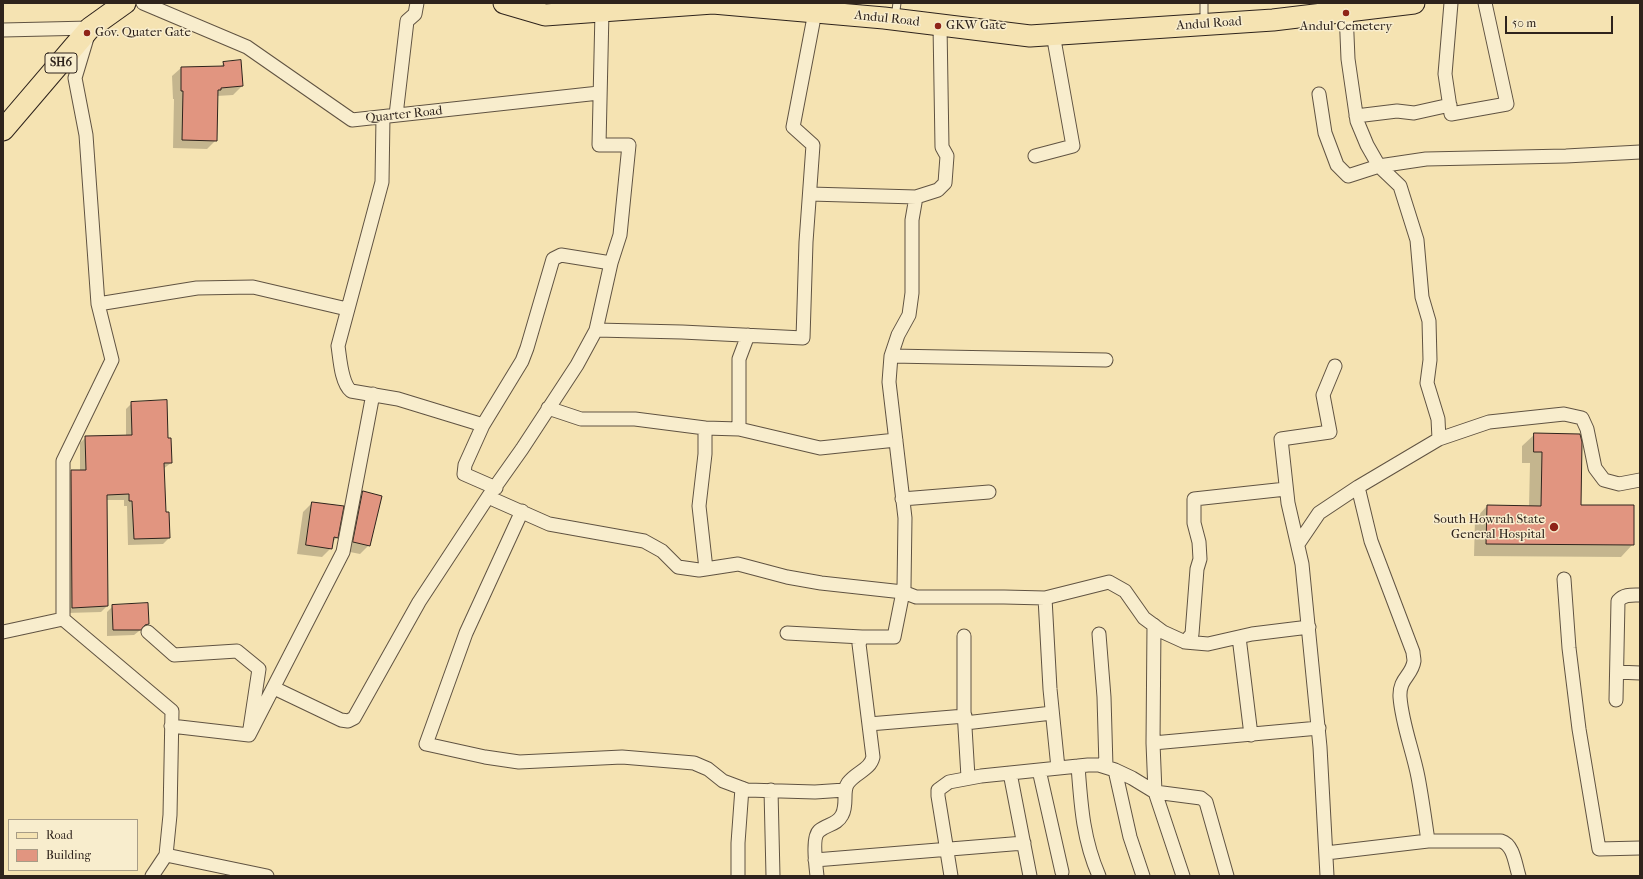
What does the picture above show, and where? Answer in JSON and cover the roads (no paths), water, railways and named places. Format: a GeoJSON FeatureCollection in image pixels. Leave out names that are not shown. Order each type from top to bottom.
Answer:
{"type":"FeatureCollection","features":[{"type":"Feature","properties":{"kind":"main road","name":"SH6"},"geometry":{"type":"LineString","coordinates":[[3,130],[90,28],[125,3]]}},
{"type":"Feature","properties":{"kind":"main road","name":"Andul Road"},"geometry":{"type":"LineString","coordinates":[[504,3],[545,15],[713,3],[815,12],[896,11],[940,25],[1030,36],[1273,20],[1414,3]]}},
{"type":"Feature","properties":{"kind":"street","name":"Quarter Road"},"geometry":{"type":"LineString","coordinates":[[143,3],[247,47],[352,120],[599,93]]}},
{"type":"Feature","properties":{"kind":"street"},"geometry":{"type":"LineString","coordinates":[[396,115],[407,21],[415,14],[417,3]]}},
{"type":"Feature","properties":{"kind":"street"},"geometry":{"type":"LineString","coordinates":[[1451,3],[1445,74],[1451,114],[1507,104],[1486,3]]}},
{"type":"Feature","properties":{"kind":"street"},"geometry":{"type":"LineString","coordinates":[[274,688],[341,720],[348,721],[354,718],[419,602],[577,365],[596,330],[611,263],[620,235],[629,145],[599,145],[602,11]]}},
{"type":"Feature","properties":{"kind":"street"},"geometry":{"type":"LineString","coordinates":[[1346,11],[1348,59],[1357,121],[1367,145],[1379,166],[1400,186],[1417,240],[1422,297],[1429,321],[1430,360],[1427,383],[1438,420],[1439,439]]}},
{"type":"Feature","properties":{"kind":"street"},"geometry":{"type":"LineString","coordinates":[[596,330],[803,338],[813,145],[793,128],[815,12]]}},
{"type":"Feature","properties":{"kind":"street"},"geometry":{"type":"LineString","coordinates":[[810,194],[916,197],[938,190],[946,182],[947,156],[942,147],[940,25]]}},
{"type":"Feature","properties":{"kind":"street"},"geometry":{"type":"LineString","coordinates":[[3,30],[90,28],[75,78],[86,135],[98,304],[112,360],[63,461],[63,619],[172,711],[170,814],[166,855],[152,876]]}},
{"type":"Feature","properties":{"kind":"street"},"geometry":{"type":"LineString","coordinates":[[1035,156],[1073,146],[1053,34]]}},
{"type":"Feature","properties":{"kind":"street"},"geometry":{"type":"LineString","coordinates":[[1319,94],[1325,133],[1337,164],[1348,176],[1379,166],[1426,158],[1566,156],[1640,152]]}},
{"type":"Feature","properties":{"kind":"street"},"geometry":{"type":"LineString","coordinates":[[1356,116],[1397,111],[1414,113],[1450,105]]}},
{"type":"Feature","properties":{"kind":"street"},"geometry":{"type":"LineString","coordinates":[[383,117],[382,182],[338,346],[340,364],[347,387],[351,391],[398,399],[483,426]]}},
{"type":"Feature","properties":{"kind":"street"},"geometry":{"type":"LineString","coordinates":[[787,633],[894,637],[903,592],[905,518],[889,382],[891,356],[898,335],[909,316],[911,300],[912,220],[916,197]]}},
{"type":"Feature","properties":{"kind":"street"},"geometry":{"type":"LineString","coordinates":[[611,263],[561,255],[553,259],[522,361],[483,426],[465,465],[464,474],[522,511],[549,524],[644,541],[662,551],[678,567],[706,569],[738,564],[786,577],[821,583],[903,592],[916,597],[1045,598],[1109,582],[1125,591],[1144,618],[1163,632],[1185,642],[1208,644],[1239,637],[1309,627]]}},
{"type":"Feature","properties":{"kind":"street"},"geometry":{"type":"LineString","coordinates":[[98,304],[197,288],[253,287],[348,309]]}},
{"type":"Feature","properties":{"kind":"street"},"geometry":{"type":"LineString","coordinates":[[739,429],[739,359],[748,335]]}},
{"type":"Feature","properties":{"kind":"street"},"geometry":{"type":"LineString","coordinates":[[891,356],[1106,360]]}},
{"type":"Feature","properties":{"kind":"street"},"geometry":{"type":"LineString","coordinates":[[1327,876],[1319,728],[1309,627],[1302,564],[1288,503],[1281,439],[1330,432],[1323,395],[1335,366]]}},
{"type":"Feature","properties":{"kind":"street"},"geometry":{"type":"LineString","coordinates":[[249,734],[343,552],[373,394]]}},
{"type":"Feature","properties":{"kind":"street"},"geometry":{"type":"LineString","coordinates":[[548,408],[581,419],[635,419],[705,428],[739,429],[820,448],[896,440]]}},
{"type":"Feature","properties":{"kind":"street"},"geometry":{"type":"LineString","coordinates":[[1298,544],[1319,514],[1358,487],[1439,439],[1489,422],[1564,414],[1582,418],[1587,429],[1594,468],[1604,480],[1619,484],[1640,480]]}},
{"type":"Feature","properties":{"kind":"street"},"geometry":{"type":"LineString","coordinates":[[705,428],[699,506],[706,569]]}},
{"type":"Feature","properties":{"kind":"street"},"geometry":{"type":"LineString","coordinates":[[1358,487],[1371,541],[1413,652],[1414,661],[1411,669],[1402,681],[1400,697],[1401,709],[1418,777],[1428,841]]}},
{"type":"Feature","properties":{"kind":"street"},"geometry":{"type":"LineString","coordinates":[[1185,642],[1192,634],[1197,569],[1200,559],[1199,542],[1194,523],[1194,499],[1286,489]]}},
{"type":"Feature","properties":{"kind":"street"},"geometry":{"type":"LineString","coordinates":[[902,499],[989,492]]}},
{"type":"Feature","properties":{"kind":"street"},"geometry":{"type":"LineString","coordinates":[[522,511],[466,633],[426,744],[485,757],[519,762],[622,757],[694,763],[708,769],[723,781],[747,790],[815,792],[845,790]]}},
{"type":"Feature","properties":{"kind":"street"},"geometry":{"type":"LineString","coordinates":[[1564,579],[1569,648],[1576,707],[1599,849],[1640,848]]}},
{"type":"Feature","properties":{"kind":"street"},"geometry":{"type":"LineString","coordinates":[[1616,700],[1618,601],[1622,597],[1628,595],[1640,595]]}},
{"type":"Feature","properties":{"kind":"street"},"geometry":{"type":"LineString","coordinates":[[1045,598],[1052,713],[1058,768]]}},
{"type":"Feature","properties":{"kind":"street"},"geometry":{"type":"LineString","coordinates":[[3,632],[63,619]]}},
{"type":"Feature","properties":{"kind":"street"},"geometry":{"type":"LineString","coordinates":[[1154,625],[1153,742],[1155,792],[1183,876]]}},
{"type":"Feature","properties":{"kind":"street"},"geometry":{"type":"LineString","coordinates":[[148,632],[174,655],[237,650],[259,669],[249,734]]}},
{"type":"Feature","properties":{"kind":"street"},"geometry":{"type":"LineString","coordinates":[[1099,634],[1111,769],[1130,837],[1143,876]]}},
{"type":"Feature","properties":{"kind":"street"},"geometry":{"type":"LineString","coordinates":[[964,636],[965,720],[968,777]]}},
{"type":"Feature","properties":{"kind":"street"},"geometry":{"type":"LineString","coordinates":[[817,876],[815,860],[816,836],[819,831],[835,823],[841,817],[846,807],[845,790],[848,783],[871,764],[873,757],[859,644],[862,637]]}},
{"type":"Feature","properties":{"kind":"street"},"geometry":{"type":"LineString","coordinates":[[1239,637],[1251,735]]}},
{"type":"Feature","properties":{"kind":"street"},"geometry":{"type":"LineString","coordinates":[[1617,672],[1640,673]]}},
{"type":"Feature","properties":{"kind":"street"},"geometry":{"type":"LineString","coordinates":[[869,724],[965,720],[1052,713]]}},
{"type":"Feature","properties":{"kind":"street"},"geometry":{"type":"LineString","coordinates":[[171,726],[249,734]]}},
{"type":"Feature","properties":{"kind":"street"},"geometry":{"type":"LineString","coordinates":[[1153,742],[1251,735],[1319,728]]}},
{"type":"Feature","properties":{"kind":"street"},"geometry":{"type":"LineString","coordinates":[[951,876],[938,790],[949,782],[968,777],[1099,765],[1132,778],[1155,792],[1201,798],[1206,802],[1226,876]]}},
{"type":"Feature","properties":{"kind":"street"},"geometry":{"type":"LineString","coordinates":[[1078,766],[1086,840],[1099,876]]}},
{"type":"Feature","properties":{"kind":"street"},"geometry":{"type":"LineString","coordinates":[[1039,770],[1062,872]]}},
{"type":"Feature","properties":{"kind":"street"},"geometry":{"type":"LineString","coordinates":[[1010,773],[1030,876]]}},
{"type":"Feature","properties":{"kind":"street"},"geometry":{"type":"LineString","coordinates":[[738,876],[738,843],[742,788]]}},
{"type":"Feature","properties":{"kind":"street"},"geometry":{"type":"LineString","coordinates":[[771,790],[773,876]]}},
{"type":"Feature","properties":{"kind":"street"},"geometry":{"type":"LineString","coordinates":[[1326,853],[1428,841],[1501,841],[1506,842],[1510,847],[1519,876]]}},
{"type":"Feature","properties":{"kind":"street"},"geometry":{"type":"LineString","coordinates":[[815,860],[1024,843]]}},
{"type":"Feature","properties":{"kind":"street"},"geometry":{"type":"LineString","coordinates":[[166,855],[267,876]]}},
{"type":"Feature","properties":{"kind":"lane"},"geometry":{"type":"LineString","coordinates":[[1204,3],[1204,24]]}},
{"type":"Feature","properties":{"kind":"place","name":"Andul Cemetery"},"geometry":{"type":"Point","coordinates":[1346,13]}},
{"type":"Feature","properties":{"kind":"place","name":"GKW Gate"},"geometry":{"type":"Point","coordinates":[938,26]}},
{"type":"Feature","properties":{"kind":"place","name":"Gov. Quater Gate"},"geometry":{"type":"Point","coordinates":[87,33]}},
{"type":"Feature","properties":{"kind":"place","name":"South Howrah State General Hospital"},"geometry":{"type":"Point","coordinates":[1554,527]}}]}
